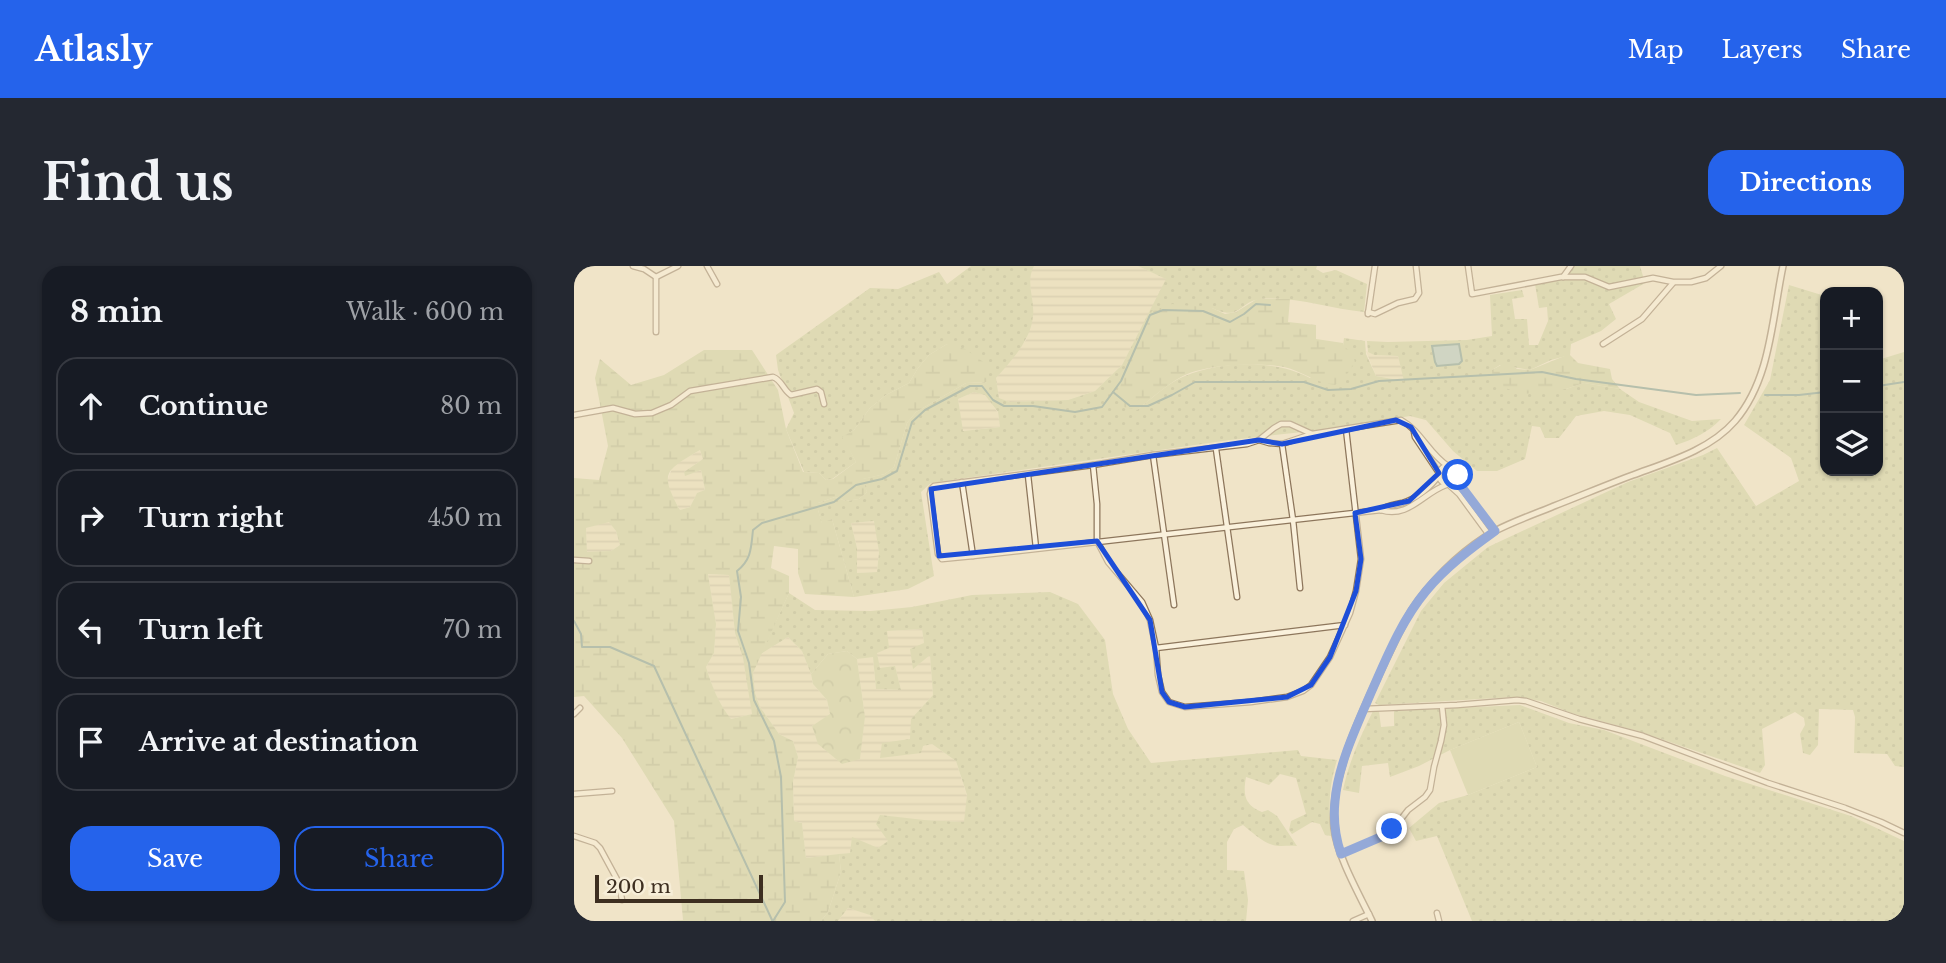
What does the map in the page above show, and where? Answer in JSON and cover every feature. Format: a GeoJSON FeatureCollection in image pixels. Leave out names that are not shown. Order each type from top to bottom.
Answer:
{"type":"FeatureCollection","features":[{"type":"Feature","properties":{"kind":"street"},"geometry":{"type":"LineString","coordinates":[[633,266],[656,277]]}},
{"type":"Feature","properties":{"kind":"street"},"geometry":{"type":"LineString","coordinates":[[656,277],[678,266]]}},
{"type":"Feature","properties":{"kind":"street"},"geometry":{"type":"LineString","coordinates":[[707,266],[717,284]]}},
{"type":"Feature","properties":{"kind":"street"},"geometry":{"type":"LineString","coordinates":[[1375,266],[1368,313],[1380,312],[1398,303],[1415,299],[1419,293],[1416,266]]}},
{"type":"Feature","properties":{"kind":"street"},"geometry":{"type":"LineString","coordinates":[[1468,266],[1472,294],[1563,277],[1585,277],[1609,287],[1653,278],[1673,282],[1699,281],[1721,266]]}},
{"type":"Feature","properties":{"kind":"street"},"geometry":{"type":"LineString","coordinates":[[1563,277],[1571,266]]}},
{"type":"Feature","properties":{"kind":"street"},"geometry":{"type":"LineString","coordinates":[[1372,921],[1341,854],[1334,828],[1335,799],[1348,750],[1364,709],[1415,605],[1451,564],[1492,533],[1672,460],[1697,449],[1726,431],[1752,395],[1765,362],[1783,266]]}},
{"type":"Feature","properties":{"kind":"street"},"geometry":{"type":"LineString","coordinates":[[656,277],[656,332]]}},
{"type":"Feature","properties":{"kind":"street"},"geometry":{"type":"LineString","coordinates":[[1603,344],[1642,319],[1673,282]]}},
{"type":"Feature","properties":{"kind":"street"},"geometry":{"type":"LineString","coordinates":[[574,415],[613,408],[635,414],[652,413],[671,405],[690,391],[773,377],[780,381],[791,395],[817,389],[821,392],[824,404]]}},
{"type":"Feature","properties":{"kind":"street"},"geometry":{"type":"LineString","coordinates":[[1259,440],[1282,444],[1312,434],[1401,420],[1418,433],[1438,458],[1456,470],[1461,486],[1492,533]]}},
{"type":"Feature","properties":{"kind":"street"},"geometry":{"type":"LineString","coordinates":[[1312,434],[1290,424],[1281,424],[1259,440],[1216,449],[1153,455],[1028,475],[934,486],[930,494],[937,552],[942,559],[1381,510],[1386,512],[1406,509],[1438,488],[1454,483],[1458,478]]}},
{"type":"Feature","properties":{"kind":"street"},"geometry":{"type":"LineString","coordinates":[[1093,465],[1097,541],[1108,562],[1142,602],[1150,621],[1162,692],[1169,702],[1185,707],[1287,697],[1311,685],[1330,657],[1345,625],[1356,591],[1361,559],[1346,429]]}},
{"type":"Feature","properties":{"kind":"street"},"geometry":{"type":"LineString","coordinates":[[1414,431],[1441,481],[1456,490],[1492,533]]}},
{"type":"Feature","properties":{"kind":"street"},"geometry":{"type":"LineString","coordinates":[[1282,444],[1300,588]]}},
{"type":"Feature","properties":{"kind":"street"},"geometry":{"type":"LineString","coordinates":[[1216,449],[1237,597]]}},
{"type":"Feature","properties":{"kind":"street"},"geometry":{"type":"LineString","coordinates":[[1153,455],[1174,605]]}},
{"type":"Feature","properties":{"kind":"street"},"geometry":{"type":"LineString","coordinates":[[1381,510],[1385,506],[1404,502],[1418,495],[1448,466]]}},
{"type":"Feature","properties":{"kind":"street"},"geometry":{"type":"LineString","coordinates":[[1028,475],[1035,548]]}},
{"type":"Feature","properties":{"kind":"street"},"geometry":{"type":"LineString","coordinates":[[962,482],[973,556]]}},
{"type":"Feature","properties":{"kind":"street"},"geometry":{"type":"LineString","coordinates":[[1418,495],[1422,500]]}},
{"type":"Feature","properties":{"kind":"street"},"geometry":{"type":"LineString","coordinates":[[574,559],[589,561]]}},
{"type":"Feature","properties":{"kind":"street"},"geometry":{"type":"LineString","coordinates":[[1156,649],[1345,625]]}},
{"type":"Feature","properties":{"kind":"street"},"geometry":{"type":"LineString","coordinates":[[1364,709],[1526,701],[1579,719],[1635,733],[1768,783],[1845,808],[1904,833]]}},
{"type":"Feature","properties":{"kind":"street"},"geometry":{"type":"LineString","coordinates":[[1341,854],[1383,836],[1430,790],[1444,725],[1442,706]]}},
{"type":"Feature","properties":{"kind":"street"},"geometry":{"type":"LineString","coordinates":[[574,714],[580,708]]}},
{"type":"Feature","properties":{"kind":"street"},"geometry":{"type":"LineString","coordinates":[[574,794],[612,791]]}},
{"type":"Feature","properties":{"kind":"street"},"geometry":{"type":"LineString","coordinates":[[574,836],[595,843],[600,848],[619,883],[622,900]]}},
{"type":"Feature","properties":{"kind":"street"},"geometry":{"type":"LineString","coordinates":[[1437,913],[1439,921]]}},
{"type":"Feature","properties":{"kind":"street"},"geometry":{"type":"LineString","coordinates":[[1353,921],[1368,914]]}},
{"type":"Feature","properties":{"kind":"highlighted area"},"geometry":{"type":"Polygon","coordinates":[[[1396,420],[1411,427],[1439,473],[1409,501],[1355,513],[1361,559],[1356,591],[1330,657],[1311,685],[1287,697],[1185,707],[1169,702],[1162,692],[1150,620],[1097,541],[939,556],[931,489],[1259,440],[1282,444],[1396,420]]]}},
{"type":"Feature","properties":{"kind":"shaded area"},"geometry":{"type":"Polygon","coordinates":[[[1034,266],[1138,266],[1167,279],[1122,365],[1095,391],[1068,400],[1010,402],[999,398],[996,378],[1026,340],[1033,315],[1029,275],[1034,266]]]}},
{"type":"Feature","properties":{"kind":"shaded area"},"geometry":{"type":"Polygon","coordinates":[[[1366,351],[1374,355],[1398,356],[1405,381],[1376,376],[1366,351]]]}},
{"type":"Feature","properties":{"kind":"shaded area"},"geometry":{"type":"Polygon","coordinates":[[[974,392],[986,395],[998,413],[1000,427],[962,431],[958,399],[974,392]]]}},
{"type":"Feature","properties":{"kind":"shaded area"},"geometry":{"type":"Polygon","coordinates":[[[700,450],[703,459],[684,472],[685,475],[701,470],[705,491],[697,493],[690,507],[680,510],[667,481],[673,466],[700,450]]]}},
{"type":"Feature","properties":{"kind":"shaded area"},"geometry":{"type":"Polygon","coordinates":[[[609,521],[616,531],[620,545],[611,551],[587,553],[586,528],[609,521]]]}},
{"type":"Feature","properties":{"kind":"shaded area"},"geometry":{"type":"Polygon","coordinates":[[[875,521],[879,552],[877,572],[857,573],[857,548],[851,523],[875,521]]]}},
{"type":"Feature","properties":{"kind":"shaded area"},"geometry":{"type":"Polygon","coordinates":[[[708,574],[729,575],[735,633],[743,658],[750,698],[752,714],[731,719],[723,710],[706,667],[714,653],[716,624],[708,574]]]}},
{"type":"Feature","properties":{"kind":"shaded area"},"geometry":{"type":"Polygon","coordinates":[[[922,629],[924,643],[914,668],[930,654],[933,695],[911,719],[923,746],[932,744],[956,761],[967,796],[965,822],[924,820],[878,848],[806,858],[802,823],[794,821],[793,782],[798,757],[793,741],[779,734],[760,707],[755,693],[753,673],[761,654],[788,637],[802,651],[813,684],[827,700],[830,715],[812,726],[818,743],[842,764],[860,758],[865,717],[857,659],[873,656],[876,689],[901,690],[895,667],[880,669],[877,653],[887,631],[922,629]]]}},
{"type":"Feature","properties":{"kind":"shaded area"},"geometry":{"type":"Polygon","coordinates":[[[848,908],[871,915],[875,921],[838,921],[848,908]]]}},
{"type":"Feature","properties":{"kind":"green space"},"geometry":{"type":"Polygon","coordinates":[[[971,266],[1034,266],[1030,278],[1033,316],[1029,333],[1020,349],[996,378],[999,398],[1010,402],[1068,400],[1095,391],[1122,365],[1166,279],[1138,266],[1317,266],[1316,269],[1323,273],[1336,270],[1367,284],[1364,312],[1274,299],[1254,301],[1229,313],[1212,308],[1137,410],[1179,379],[1215,367],[1265,365],[1310,378],[1343,346],[1344,338],[1365,341],[1366,354],[1376,376],[1404,381],[1398,356],[1374,355],[1368,352],[1367,341],[1467,340],[1492,336],[1490,295],[1522,290],[1524,297],[1512,299],[1515,319],[1527,319],[1529,345],[1538,345],[1548,321],[1547,307],[1539,308],[1535,284],[1567,275],[1573,266],[1640,266],[1645,283],[1609,304],[1616,319],[1601,331],[1571,344],[1570,355],[1530,370],[1500,365],[1492,370],[1566,389],[1584,383],[1620,389],[1639,402],[1692,421],[1721,419],[1700,435],[1676,445],[1670,433],[1630,415],[1604,411],[1576,416],[1559,438],[1545,438],[1540,427],[1532,426],[1525,459],[1497,471],[1477,471],[1453,451],[1426,420],[1410,416],[931,483],[921,492],[934,576],[908,589],[854,597],[832,519],[822,524],[818,503],[835,497],[846,501],[859,499],[867,492],[862,479],[885,474],[894,467],[907,423],[916,412],[966,383],[988,382],[947,344],[929,355],[909,383],[886,395],[870,408],[854,430],[843,437],[856,462],[832,479],[826,480],[819,473],[804,472],[786,429],[794,413],[778,370],[776,355],[870,288],[898,289],[939,272],[947,284],[971,266]],[[974,392],[958,399],[963,431],[1000,427],[998,412],[985,395],[974,392]],[[874,521],[851,523],[857,548],[857,573],[877,572],[879,552],[874,521]]]}},
{"type":"Feature","properties":{"kind":"green space"},"geometry":{"type":"Polygon","coordinates":[[[1789,285],[1820,294],[1820,476],[1883,476],[1883,358],[1904,352],[1904,767],[1895,766],[1887,754],[1854,753],[1853,710],[1819,709],[1818,745],[1810,755],[1803,753],[1800,734],[1805,725],[1804,718],[1795,712],[1762,729],[1765,765],[1760,773],[1541,701],[1514,697],[1379,705],[1375,703],[1421,611],[1444,583],[1488,547],[1628,482],[1717,448],[1756,506],[1799,481],[1791,458],[1744,425],[1770,380],[1789,285]]]}},
{"type":"Feature","properties":{"kind":"green space"},"geometry":{"type":"Polygon","coordinates":[[[1257,299],[1290,299],[1288,322],[1316,325],[1316,339],[1343,343],[1343,346],[1353,353],[1355,363],[1345,377],[1335,385],[1284,367],[1217,367],[1181,377],[1137,410],[1124,407],[1121,384],[1124,372],[1152,311],[1172,304],[1212,308],[1225,314],[1236,312],[1257,299]]]}},
{"type":"Feature","properties":{"kind":"green space"},"geometry":{"type":"Polygon","coordinates":[[[947,344],[965,349],[989,366],[988,382],[966,383],[916,412],[907,423],[894,467],[885,474],[863,479],[867,492],[859,499],[846,501],[835,497],[818,503],[822,523],[832,519],[854,597],[805,594],[798,573],[798,549],[774,546],[771,568],[789,576],[789,593],[753,673],[755,693],[760,707],[779,734],[793,741],[798,757],[793,782],[794,821],[802,823],[806,858],[839,854],[841,872],[828,912],[821,921],[667,921],[683,920],[674,821],[622,738],[584,696],[574,697],[574,478],[599,480],[608,446],[595,378],[600,359],[631,385],[664,375],[704,350],[752,350],[778,390],[786,429],[803,472],[819,473],[826,480],[833,479],[856,462],[842,437],[854,430],[870,408],[886,395],[909,383],[929,355],[947,344]],[[700,450],[679,463],[669,474],[669,488],[680,510],[690,507],[697,493],[705,490],[701,470],[685,476],[684,472],[703,459],[700,450]],[[609,522],[586,528],[587,552],[611,551],[620,545],[616,531],[609,522]],[[708,574],[716,624],[714,653],[706,667],[713,688],[731,719],[752,714],[743,658],[735,633],[729,575],[708,574]]]}},
{"type":"Feature","properties":{"kind":"green space"},"geometry":{"type":"Polygon","coordinates":[[[1567,355],[1578,363],[1610,369],[1612,379],[1620,389],[1584,383],[1566,389],[1523,394],[1493,384],[1492,370],[1501,365],[1530,370],[1567,355]]]}},
{"type":"Feature","properties":{"kind":"green space"},"geometry":{"type":"Polygon","coordinates":[[[1050,592],[1078,604],[1105,640],[1113,694],[1128,729],[1151,763],[1298,750],[1301,756],[1337,760],[1330,798],[1331,836],[1325,835],[1320,824],[1312,822],[1292,834],[1289,830],[1291,821],[1306,814],[1296,778],[1280,774],[1269,785],[1246,777],[1245,794],[1248,802],[1262,812],[1268,810],[1277,816],[1297,846],[1269,844],[1243,825],[1234,829],[1227,842],[1227,870],[1244,871],[1248,900],[1246,921],[875,921],[870,915],[848,908],[838,921],[821,921],[828,912],[841,872],[839,854],[850,853],[852,837],[878,848],[888,841],[876,824],[880,815],[964,822],[967,795],[956,761],[932,744],[923,746],[921,753],[880,758],[882,743],[910,739],[911,719],[933,695],[930,655],[913,669],[910,649],[924,643],[922,629],[887,631],[889,648],[877,653],[880,668],[895,666],[901,690],[876,689],[873,657],[857,659],[847,651],[828,654],[811,674],[802,651],[788,637],[761,654],[789,593],[815,610],[871,611],[912,607],[972,595],[1050,592]]]}},
{"type":"Feature","properties":{"kind":"green space"},"geometry":{"type":"Polygon","coordinates":[[[847,651],[857,659],[865,717],[860,759],[842,764],[818,744],[812,726],[830,714],[827,700],[813,684],[811,674],[828,654],[847,651]]]}},
{"type":"Feature","properties":{"kind":"green space"},"geometry":{"type":"Polygon","coordinates":[[[1520,705],[1569,723],[1604,730],[1725,776],[1851,816],[1904,841],[1904,921],[1472,921],[1437,836],[1416,841],[1409,828],[1439,803],[1468,795],[1537,767],[1519,722],[1390,777],[1388,763],[1362,766],[1359,793],[1343,790],[1355,750],[1373,711],[1379,711],[1381,727],[1394,726],[1394,711],[1520,705]]]}},
{"type":"Feature","properties":{"kind":"green space"},"geometry":{"type":"Polygon","coordinates":[[[1519,722],[1537,767],[1468,795],[1450,750],[1519,722]]]}},
{"type":"Feature","properties":{"kind":"water"},"geometry":{"type":"Polygon","coordinates":[[[1459,344],[1462,361],[1459,364],[1437,366],[1432,346],[1459,344]]]}},
{"type":"Feature","properties":{"kind":"waterway"},"geometry":{"type":"LineString","coordinates":[[773,921],[785,902],[781,777],[774,741],[754,700],[749,663],[738,631],[741,597],[737,571],[748,557],[753,530],[762,523],[834,502],[856,485],[882,479],[897,471],[912,422],[925,410],[970,386],[982,386],[993,400],[1004,406],[1033,406],[1075,412],[1102,407],[1121,381],[1150,315],[1163,310],[1203,311],[1230,322],[1256,304],[1270,305]]}},
{"type":"Feature","properties":{"kind":"waterway"},"geometry":{"type":"LineString","coordinates":[[1113,392],[1130,406],[1148,406],[1195,382],[1304,382],[1328,390],[1351,389],[1379,381],[1542,372],[1696,395],[1740,393]]}},
{"type":"Feature","properties":{"kind":"waterway"},"geometry":{"type":"LineString","coordinates":[[1883,385],[1904,382]]}},
{"type":"Feature","properties":{"kind":"waterway"},"geometry":{"type":"LineString","coordinates":[[1765,395],[1820,393]]}},
{"type":"Feature","properties":{"kind":"waterway"},"geometry":{"type":"LineString","coordinates":[[574,621],[581,634],[582,647],[610,647],[654,666],[772,920]]}},
{"type":"Feature","properties":{"kind":"route"},"geometry":{"type":"LineString","coordinates":[[1392,829],[1383,836],[1341,854],[1334,828],[1338,782],[1364,709],[1415,605],[1451,564],[1495,531],[1461,486],[1458,475]]}}]}
